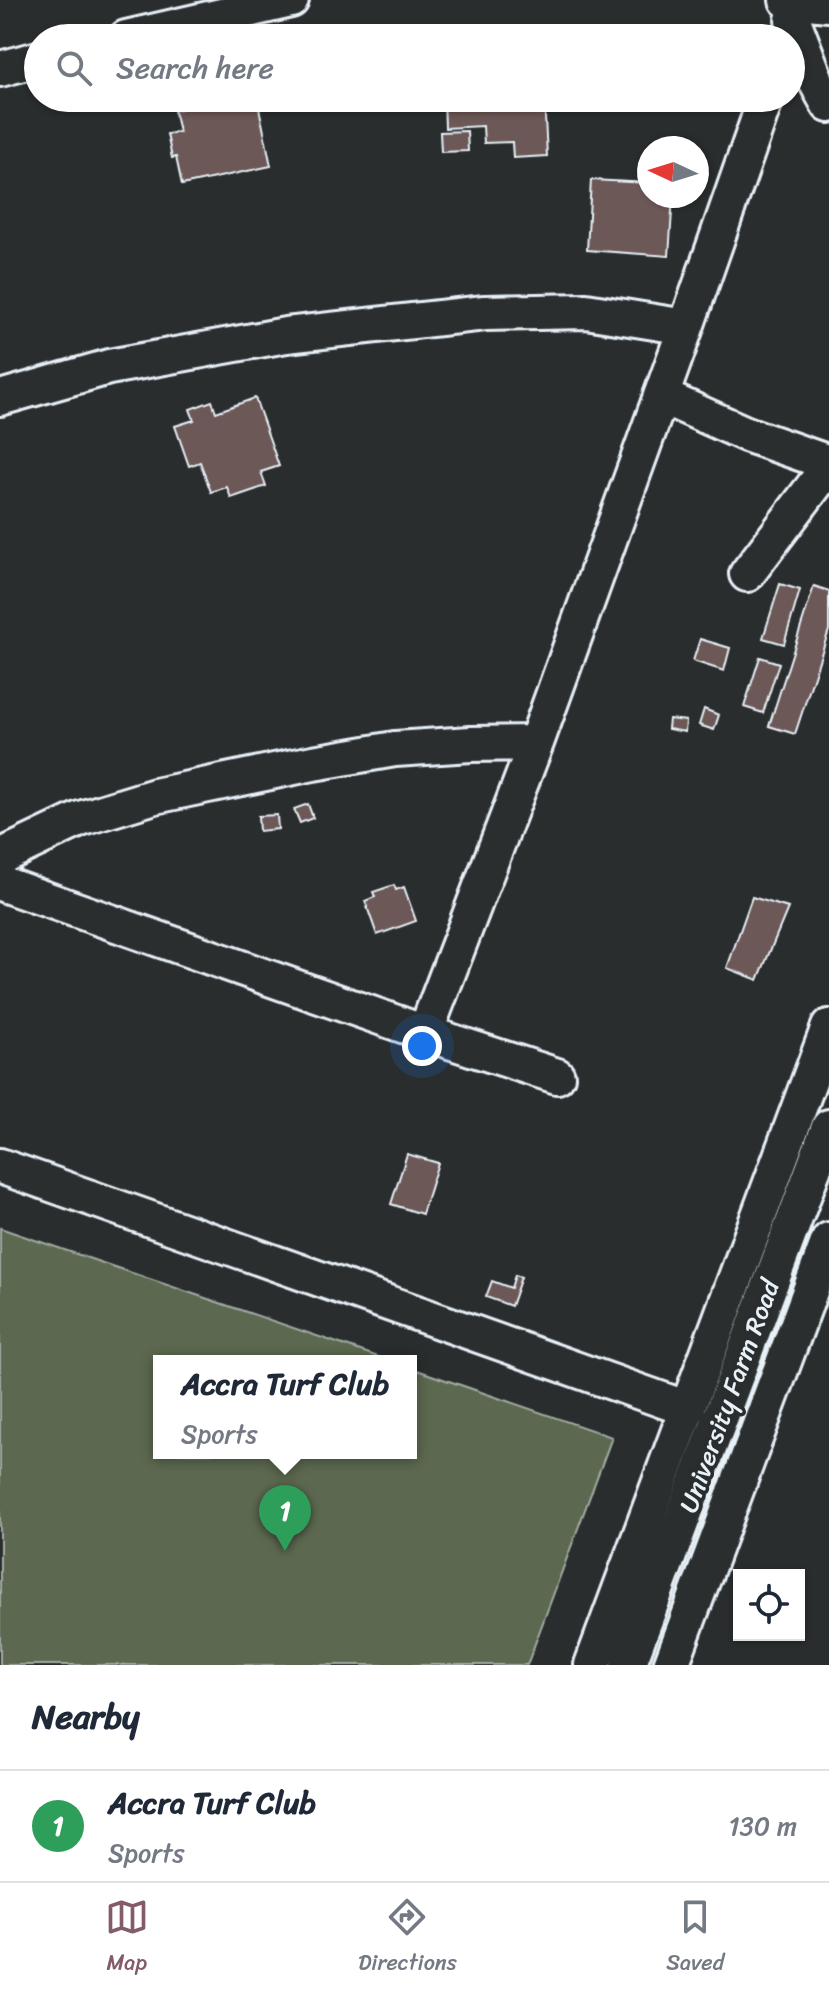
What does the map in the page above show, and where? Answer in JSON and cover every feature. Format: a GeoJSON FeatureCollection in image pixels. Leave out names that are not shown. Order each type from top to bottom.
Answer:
{"type":"FeatureCollection","features":[{"type":"Feature","properties":{"kind":"street"},"geometry":{"type":"LineString","coordinates":[[187,24],[291,0]]}},
{"type":"Feature","properties":{"kind":"street"},"geometry":{"type":"LineString","coordinates":[[805,36],[817,83],[829,105]]}},
{"type":"Feature","properties":{"kind":"street"},"geometry":{"type":"LineString","coordinates":[[0,69],[24,63]]}},
{"type":"Feature","properties":{"kind":"street"},"geometry":{"type":"LineString","coordinates":[[425,1033],[536,743],[761,112]]}},
{"type":"Feature","properties":{"kind":"street"},"geometry":{"type":"LineString","coordinates":[[0,398],[109,367],[271,338],[485,313],[586,311],[686,327]]}},
{"type":"Feature","properties":{"kind":"street"},"geometry":{"type":"LineString","coordinates":[[661,396],[746,434],[829,464],[747,574]]}},
{"type":"Feature","properties":{"kind":"street"},"geometry":{"type":"LineString","coordinates":[[0,857],[80,819],[155,796],[395,749],[536,743]]}},
{"type":"Feature","properties":{"kind":"street"},"geometry":{"type":"LineString","coordinates":[[0,883],[425,1033],[557,1076]]}},
{"type":"Feature","properties":{"kind":"street"},"geometry":{"type":"LineString","coordinates":[[592,1665],[829,1027]]}},
{"type":"Feature","properties":{"kind":"street","name":"University Farm Road"},"geometry":{"type":"LineString","coordinates":[[628,1665],[829,1127]]}},
{"type":"Feature","properties":{"kind":"street"},"geometry":{"type":"LineString","coordinates":[[0,1166],[688,1409]]}},
{"type":"Feature","properties":{"kind":"street","name":"University Farm Road"},"geometry":{"type":"LineString","coordinates":[[671,1665],[829,1240]]}},
{"type":"Feature","properties":{"kind":"green space"},"geometry":{"type":"Polygon","coordinates":[[[0,1228],[372,1355],[153,1355],[153,1459],[417,1459],[417,1370],[612,1437],[527,1665],[0,1665],[0,1228]]]}},
{"type":"Feature","properties":{"kind":"building"},"geometry":{"type":"Polygon","coordinates":[[[174,112],[260,112],[271,166],[182,185],[167,134],[179,132],[174,112]]]}},
{"type":"Feature","properties":{"kind":"building"},"geometry":{"type":"Polygon","coordinates":[[[444,112],[545,112],[547,156],[513,158],[512,142],[484,143],[483,126],[445,128],[444,112]]]}},
{"type":"Feature","properties":{"kind":"building"},"geometry":{"type":"Polygon","coordinates":[[[467,131],[468,151],[441,152],[440,132],[467,131]]]}},
{"type":"Feature","properties":{"kind":"building"},"geometry":{"type":"Polygon","coordinates":[[[591,180],[637,182],[637,208],[672,208],[669,256],[587,250],[591,180]]]}},
{"type":"Feature","properties":{"kind":"building"},"geometry":{"type":"Polygon","coordinates":[[[255,398],[279,466],[261,472],[266,486],[231,498],[227,487],[211,492],[200,462],[189,466],[175,426],[194,420],[190,409],[212,401],[216,412],[255,398]]]}},
{"type":"Feature","properties":{"kind":"building"},"geometry":{"type":"Polygon","coordinates":[[[780,584],[800,590],[784,644],[763,638],[780,584]]]}},
{"type":"Feature","properties":{"kind":"building"},"geometry":{"type":"Polygon","coordinates":[[[814,586],[829,591],[829,630],[795,734],[769,726],[814,586]]]}},
{"type":"Feature","properties":{"kind":"building"},"geometry":{"type":"Polygon","coordinates":[[[700,639],[730,648],[724,671],[693,661],[700,639]]]}},
{"type":"Feature","properties":{"kind":"building"},"geometry":{"type":"Polygon","coordinates":[[[760,657],[779,663],[763,713],[744,707],[760,657]]]}},
{"type":"Feature","properties":{"kind":"building"},"geometry":{"type":"Polygon","coordinates":[[[704,709],[719,715],[714,730],[699,725],[704,709]]]}},
{"type":"Feature","properties":{"kind":"building"},"geometry":{"type":"Polygon","coordinates":[[[669,719],[686,721],[685,732],[668,729],[669,719]]]}},
{"type":"Feature","properties":{"kind":"building"},"geometry":{"type":"Polygon","coordinates":[[[308,804],[313,818],[300,823],[294,809],[308,804]]]}},
{"type":"Feature","properties":{"kind":"building"},"geometry":{"type":"Polygon","coordinates":[[[277,815],[278,829],[259,831],[258,816],[277,815]]]}},
{"type":"Feature","properties":{"kind":"building"},"geometry":{"type":"Polygon","coordinates":[[[394,885],[396,890],[404,887],[416,921],[377,935],[365,901],[375,897],[373,892],[394,885]]]}},
{"type":"Feature","properties":{"kind":"building"},"geometry":{"type":"Polygon","coordinates":[[[752,897],[788,908],[758,980],[727,968],[752,897]]]}},
{"type":"Feature","properties":{"kind":"building"},"geometry":{"type":"Polygon","coordinates":[[[407,1154],[438,1163],[422,1214],[391,1204],[407,1154]]]}},
{"type":"Feature","properties":{"kind":"building"},"geometry":{"type":"Polygon","coordinates":[[[515,1275],[521,1277],[511,1306],[486,1297],[492,1281],[511,1288],[515,1275]]]}},
{"type":"Feature","properties":{"kind":"place","name":"Accra Turf Club"},"geometry":{"type":"Point","coordinates":[285,1551]}}]}
